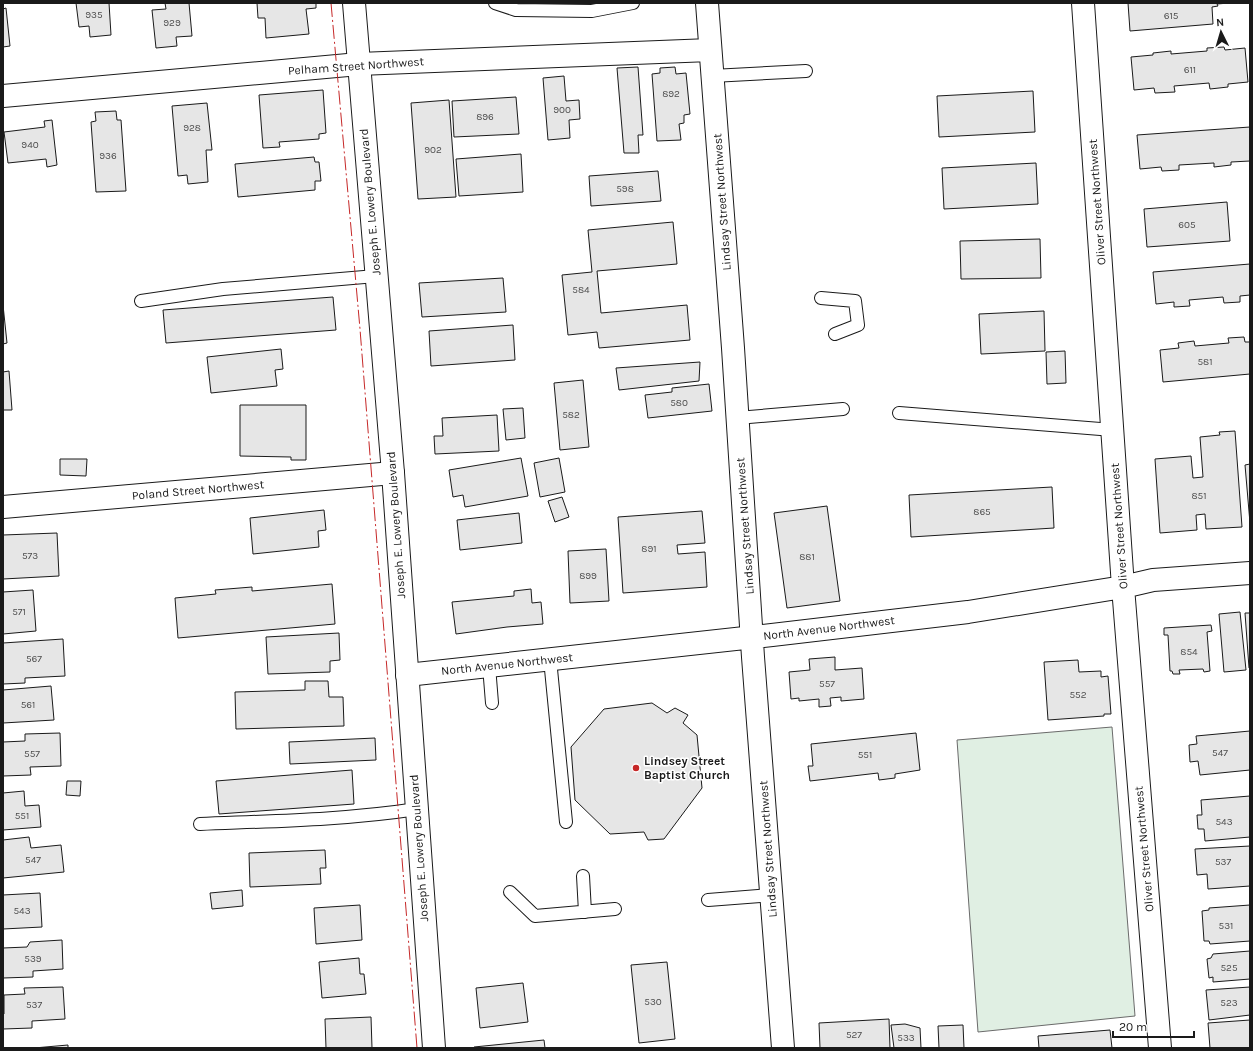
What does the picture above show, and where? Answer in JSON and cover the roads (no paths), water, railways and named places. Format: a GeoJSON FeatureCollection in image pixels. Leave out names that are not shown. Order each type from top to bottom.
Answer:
{"type":"FeatureCollection","features":[{"type":"Feature","properties":{"kind":"street","name":"Joseph E. Lowery Boulevard"},"geometry":{"type":"LineString","coordinates":[[354,3],[393,473],[434,1048]]}},
{"type":"Feature","properties":{"kind":"street","name":"Lindsay Street Northwest"},"geometry":{"type":"LineString","coordinates":[[707,3],[783,1048]]}},
{"type":"Feature","properties":{"kind":"street","name":"Oliver Street Northwest"},"geometry":{"type":"LineString","coordinates":[[1083,3],[1123,587],[1160,1048]]}},
{"type":"Feature","properties":{"kind":"street","name":"Pelham Street Northwest"},"geometry":{"type":"LineString","coordinates":[[3,96],[359,64],[710,50]]}},
{"type":"Feature","properties":{"kind":"street","name":"Poland Street Northwest"},"geometry":{"type":"LineString","coordinates":[[3,506],[393,473]]}},
{"type":"Feature","properties":{"kind":"street","name":"North Avenue Northwest"},"geometry":{"type":"LineString","coordinates":[[407,675],[968,612],[1123,587],[1153,580],[1250,573]]}},
{"type":"Feature","properties":{"kind":"lane"},"geometry":{"type":"LineString","coordinates":[[495,3],[516,10],[592,12],[633,3]]}},
{"type":"Feature","properties":{"kind":"lane"},"geometry":{"type":"LineString","coordinates":[[712,76],[806,71]]}},
{"type":"Feature","properties":{"kind":"lane"},"geometry":{"type":"LineString","coordinates":[[141,302],[223,289],[376,276]]}},
{"type":"Feature","properties":{"kind":"lane"},"geometry":{"type":"LineString","coordinates":[[821,298],[855,301],[858,325],[835,334]]}},
{"type":"Feature","properties":{"kind":"lane"},"geometry":{"type":"LineString","coordinates":[[737,418],[843,409]]}},
{"type":"Feature","properties":{"kind":"lane"},"geometry":{"type":"LineString","coordinates":[[899,413],[1113,430]]}},
{"type":"Feature","properties":{"kind":"lane"},"geometry":{"type":"LineString","coordinates":[[550,659],[566,822]]}},
{"type":"Feature","properties":{"kind":"lane"},"geometry":{"type":"LineString","coordinates":[[489,666],[492,703]]}},
{"type":"Feature","properties":{"kind":"lane"},"geometry":{"type":"LineString","coordinates":[[200,824],[336,818],[392,813],[417,809]]}},
{"type":"Feature","properties":{"kind":"lane"},"geometry":{"type":"LineString","coordinates":[[583,876],[585,912]]}},
{"type":"Feature","properties":{"kind":"lane"},"geometry":{"type":"LineString","coordinates":[[510,892],[535,916],[615,909]]}},
{"type":"Feature","properties":{"kind":"lane"},"geometry":{"type":"LineString","coordinates":[[708,900],[772,895]]}},
{"type":"Feature","properties":{"kind":"place","name":"Lindsey Street Baptist Church"},"geometry":{"type":"Point","coordinates":[636,768]}}]}
